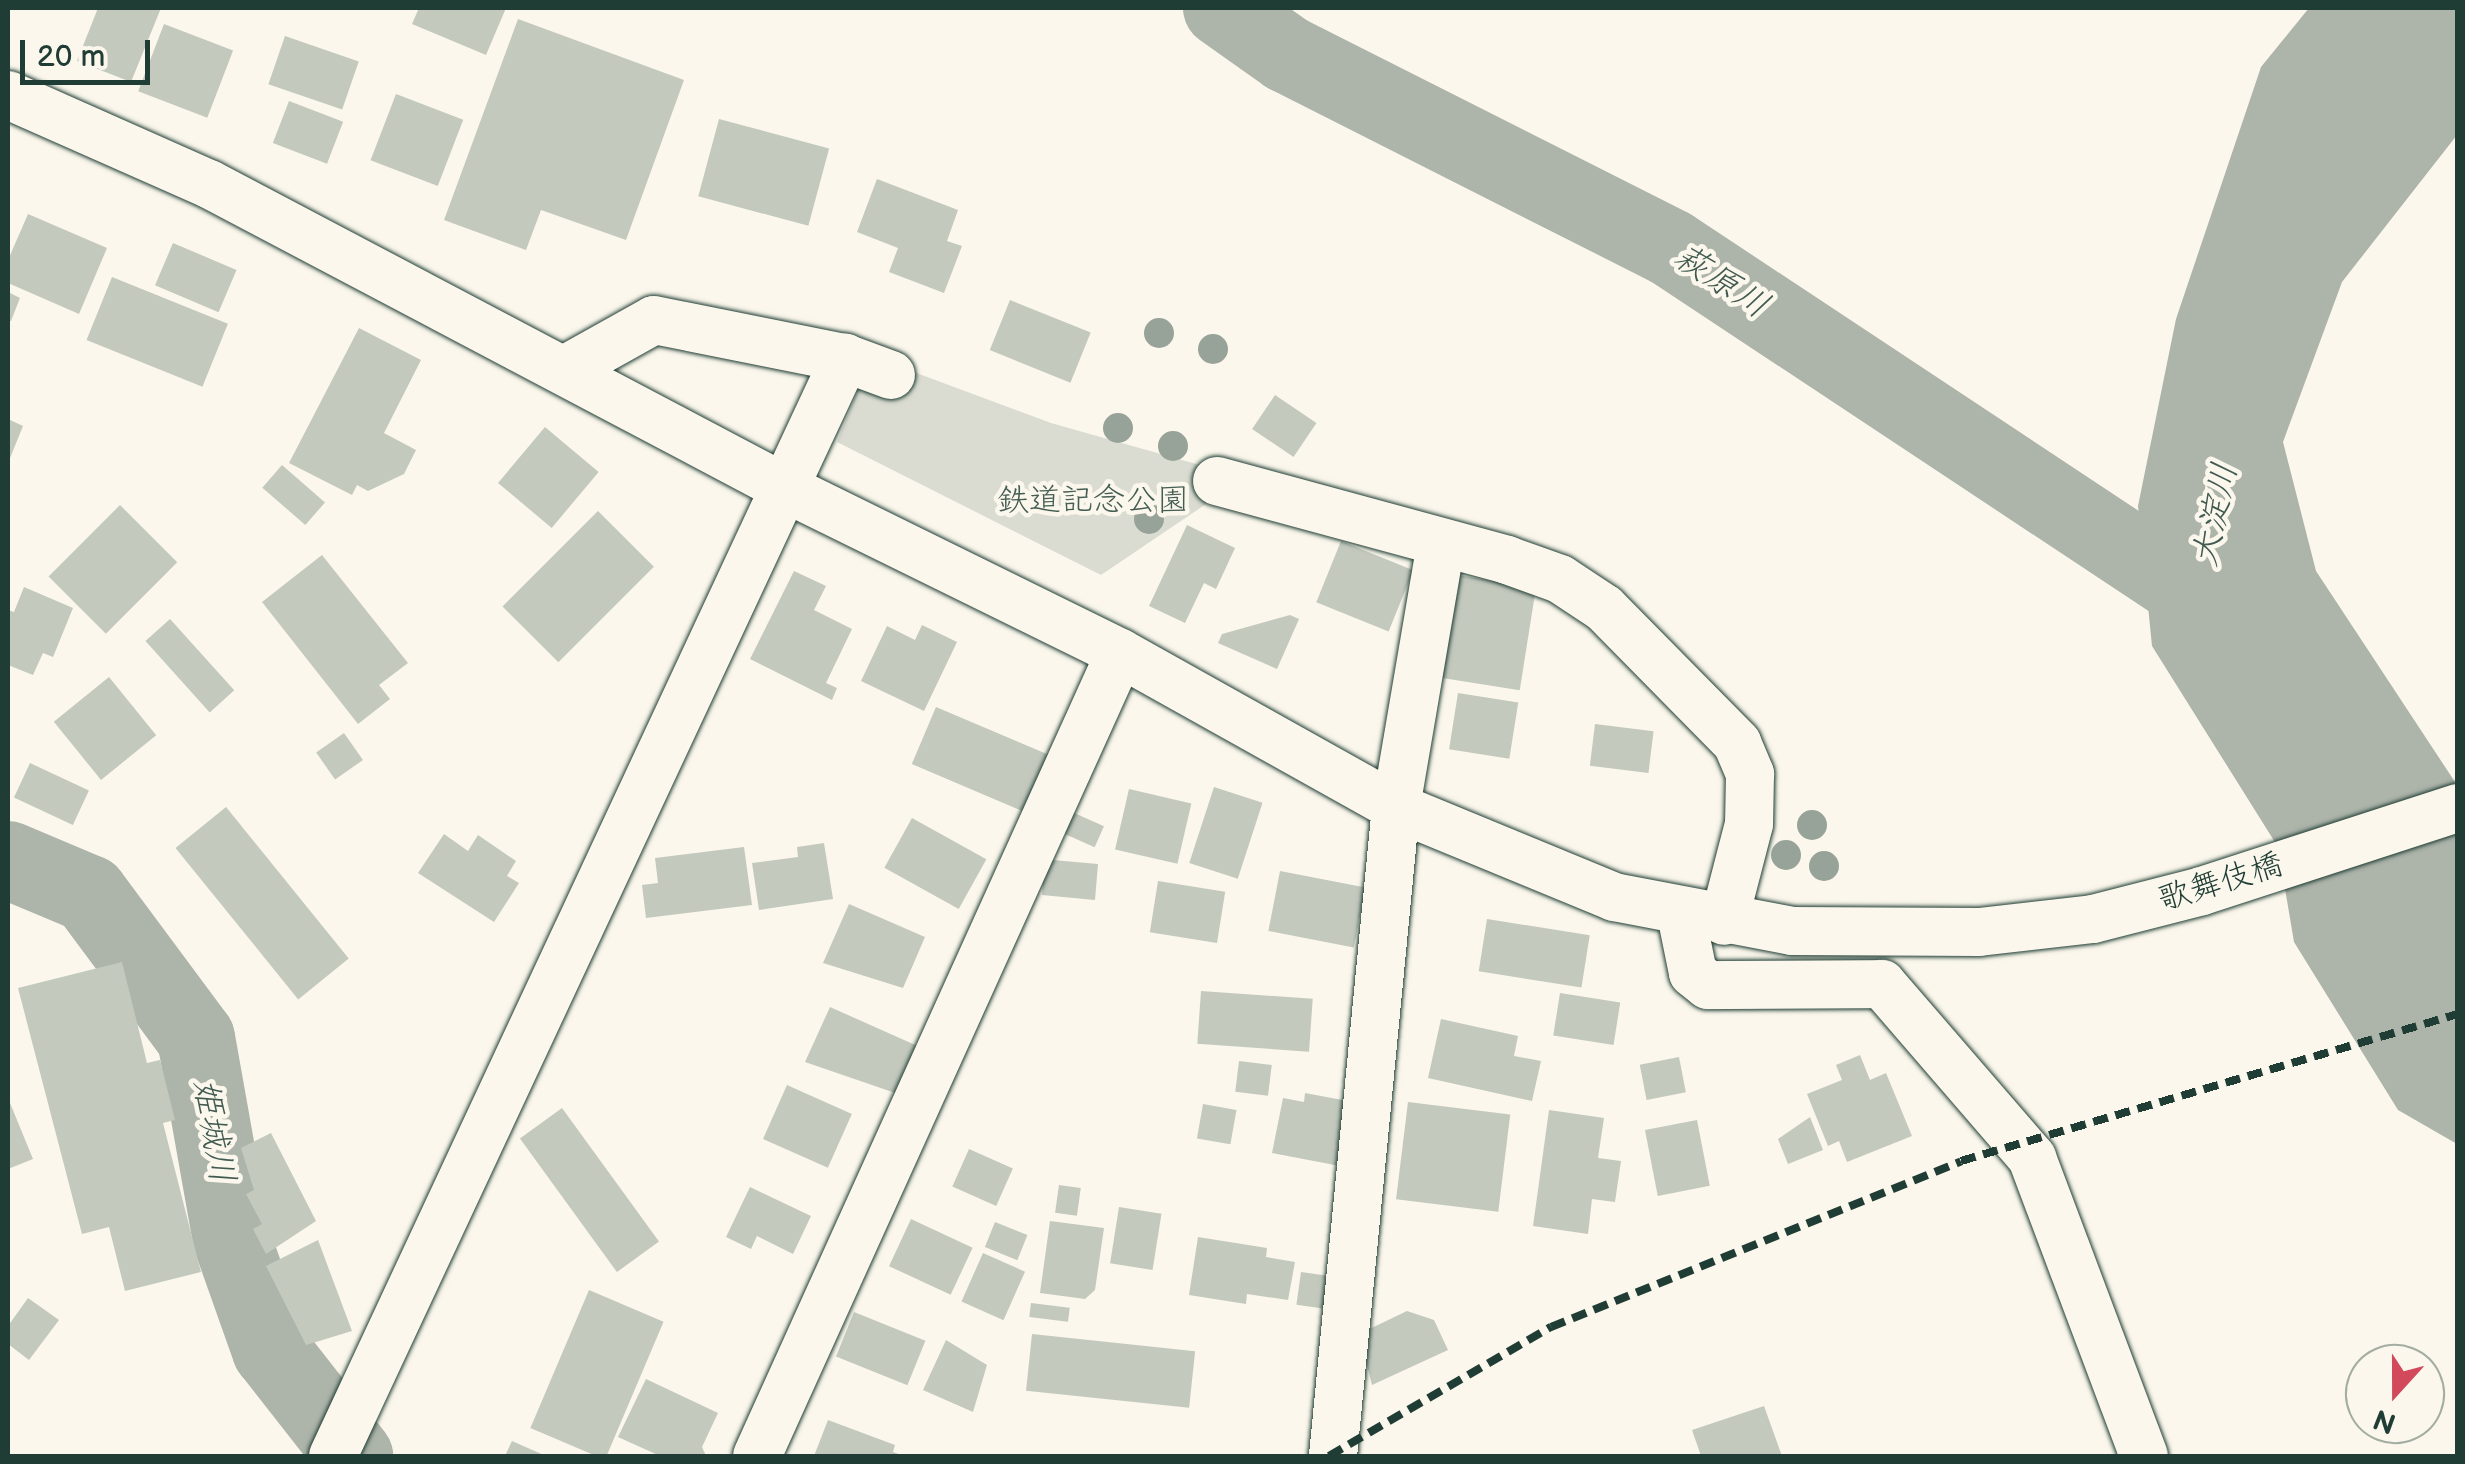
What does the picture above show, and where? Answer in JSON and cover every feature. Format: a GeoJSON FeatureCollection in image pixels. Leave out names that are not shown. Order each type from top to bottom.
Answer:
{"type":"FeatureCollection","features":[{"type":"Feature","properties":{"kind":"street","name":"歌舞伎橋"},"geometry":{"type":"LineString","coordinates":[[10,104],[209,184],[568,368],[789,490],[1120,653],[1396,806],[1515,860],[1702,918],[1888,937],[2094,920],[2184,896],[2458,808]]}},
{"type":"Feature","properties":{"kind":"street"},"geometry":{"type":"LineString","coordinates":[[568,368],[654,320],[845,358],[891,375]]}},
{"type":"Feature","properties":{"kind":"street"},"geometry":{"type":"LineString","coordinates":[[333,1456],[789,490],[845,358]]}},
{"type":"Feature","properties":{"kind":"street"},"geometry":{"type":"LineString","coordinates":[[1217,482],[1560,579],[1604,608],[1737,743],[1750,774],[1749,824],[1702,918],[1693,973],[1708,985],[1882,984],[2032,1158],[2144,1456]]}},
{"type":"Feature","properties":{"kind":"street"},"geometry":{"type":"LineString","coordinates":[[1333,1456],[1396,806],[1441,544]]}},
{"type":"Feature","properties":{"kind":"street"},"geometry":{"type":"LineString","coordinates":[[757,1456],[1120,653]]}},
{"type":"Feature","properties":{"kind":"green space","name":"鉄道記念公園"},"geometry":{"type":"Polygon","coordinates":[[[895,365],[1051,423],[1221,471],[1209,502],[1101,575],[837,442],[863,378],[895,365]]]}},
{"type":"Feature","properties":{"kind":"water","name":"大淀川"},"geometry":{"type":"Polygon","coordinates":[[[2309,8],[2457,8],[2457,135],[2342,282],[2283,442],[2316,571],[2457,785],[2457,1144],[2398,1110],[2294,942],[2278,847],[2152,646],[2138,506],[2176,319],[2261,67],[2309,8]]]}},
{"type":"Feature","properties":{"kind":"building"},"geometry":{"type":"Polygon","coordinates":[[[98,8],[161,8],[131,82],[77,61],[98,8]]]}},
{"type":"Feature","properties":{"kind":"building"},"geometry":{"type":"Polygon","coordinates":[[[419,8],[506,8],[486,55],[412,24],[419,8]]]}},
{"type":"Feature","properties":{"kind":"building"},"geometry":{"type":"Polygon","coordinates":[[[518,19],[684,80],[626,240],[541,210],[526,250],[444,220],[518,19]]]}},
{"type":"Feature","properties":{"kind":"building"},"geometry":{"type":"Polygon","coordinates":[[[164,24],[233,51],[207,118],[138,91],[164,24]]]}},
{"type":"Feature","properties":{"kind":"building"},"geometry":{"type":"Polygon","coordinates":[[[285,36],[359,61],[342,110],[268,84],[285,36]]]}},
{"type":"Feature","properties":{"kind":"building"},"geometry":{"type":"Polygon","coordinates":[[[396,94],[463,120],[438,186],[371,160],[396,94]]]}},
{"type":"Feature","properties":{"kind":"building"},"geometry":{"type":"Polygon","coordinates":[[[289,101],[343,122],[327,164],[273,143],[289,101]]]}},
{"type":"Feature","properties":{"kind":"building"},"geometry":{"type":"Polygon","coordinates":[[[719,119],[829,149],[808,226],[698,196],[719,119]]]}},
{"type":"Feature","properties":{"kind":"building"},"geometry":{"type":"Polygon","coordinates":[[[877,179],[958,210],[947,241],[962,246],[944,293],[889,272],[898,248],[857,232],[877,179]]]}},
{"type":"Feature","properties":{"kind":"building"},"geometry":{"type":"Polygon","coordinates":[[[28,214],[107,248],[79,314],[8,283],[8,260],[28,214]]]}},
{"type":"Feature","properties":{"kind":"building"},"geometry":{"type":"Polygon","coordinates":[[[173,243],[237,270],[219,312],[155,285],[173,243]]]}},
{"type":"Feature","properties":{"kind":"building"},"geometry":{"type":"Polygon","coordinates":[[[112,277],[228,324],[202,387],[87,340],[112,277]]]}},
{"type":"Feature","properties":{"kind":"building"},"geometry":{"type":"Polygon","coordinates":[[[8,292],[20,298],[11,321],[8,320],[8,292]]]}},
{"type":"Feature","properties":{"kind":"building"},"geometry":{"type":"Polygon","coordinates":[[[1010,300],[1091,333],[1070,383],[990,350],[1010,300]]]}},
{"type":"Feature","properties":{"kind":"building"},"geometry":{"type":"Polygon","coordinates":[[[359,328],[421,360],[384,433],[416,450],[404,474],[368,491],[357,485],[352,495],[289,463],[359,328]]]}},
{"type":"Feature","properties":{"kind":"building"},"geometry":{"type":"Polygon","coordinates":[[[1275,395],[1316,423],[1294,457],[1252,429],[1275,395]]]}},
{"type":"Feature","properties":{"kind":"building"},"geometry":{"type":"Polygon","coordinates":[[[8,419],[23,426],[8,463],[8,419]]]}},
{"type":"Feature","properties":{"kind":"building"},"geometry":{"type":"Polygon","coordinates":[[[545,427],[599,472],[552,528],[498,483],[545,427]]]}},
{"type":"Feature","properties":{"kind":"building"},"geometry":{"type":"Polygon","coordinates":[[[282,465],[325,502],[305,525],[262,488],[282,465]]]}},
{"type":"Feature","properties":{"kind":"building"},"geometry":{"type":"Polygon","coordinates":[[[120,505],[177,562],[106,634],[49,576],[120,505]]]}},
{"type":"Feature","properties":{"kind":"building"},"geometry":{"type":"Polygon","coordinates":[[[598,511],[654,567],[558,662],[503,606],[598,511]]]}},
{"type":"Feature","properties":{"kind":"building"},"geometry":{"type":"Polygon","coordinates":[[[1187,525],[1235,548],[1216,589],[1204,583],[1185,623],[1149,606],[1187,525]]]}},
{"type":"Feature","properties":{"kind":"building"},"geometry":{"type":"Polygon","coordinates":[[[1341,541],[1413,570],[1389,631],[1316,602],[1341,541]]]}},
{"type":"Feature","properties":{"kind":"building"},"geometry":{"type":"Polygon","coordinates":[[[322,555],[408,663],[379,685],[390,699],[358,724],[262,602],[322,555]]]}},
{"type":"Feature","properties":{"kind":"building"},"geometry":{"type":"Polygon","coordinates":[[[794,571],[826,586],[814,610],[852,629],[826,683],[837,688],[832,700],[750,659],[794,571]]]}},
{"type":"Feature","properties":{"kind":"building"},"geometry":{"type":"Polygon","coordinates":[[[1457,575],[1536,588],[1520,690],[1441,678],[1457,575]]]}},
{"type":"Feature","properties":{"kind":"building"},"geometry":{"type":"Polygon","coordinates":[[[24,587],[73,608],[53,657],[43,653],[33,675],[8,665],[8,610],[14,612],[24,587]]]}},
{"type":"Feature","properties":{"kind":"building"},"geometry":{"type":"Polygon","coordinates":[[[1290,615],[1299,619],[1277,669],[1218,643],[1222,634],[1290,615]]]}},
{"type":"Feature","properties":{"kind":"building"},"geometry":{"type":"Polygon","coordinates":[[[170,619],[234,690],[210,712],[145,641],[170,619]]]}},
{"type":"Feature","properties":{"kind":"building"},"geometry":{"type":"Polygon","coordinates":[[[922,625],[957,642],[924,711],[861,681],[887,626],[915,640],[922,625]]]}},
{"type":"Feature","properties":{"kind":"building"},"geometry":{"type":"Polygon","coordinates":[[[109,677],[156,735],[101,780],[54,722],[109,677]]]}},
{"type":"Feature","properties":{"kind":"building"},"geometry":{"type":"Polygon","coordinates":[[[1458,693],[1518,703],[1509,759],[1449,749],[1458,693]]]}},
{"type":"Feature","properties":{"kind":"building"},"geometry":{"type":"Polygon","coordinates":[[[936,707],[1049,755],[1025,812],[912,764],[936,707]]]}},
{"type":"Feature","properties":{"kind":"building"},"geometry":{"type":"Polygon","coordinates":[[[1595,724],[1654,731],[1648,773],[1590,766],[1595,724]]]}},
{"type":"Feature","properties":{"kind":"building"},"geometry":{"type":"Polygon","coordinates":[[[344,733],[363,760],[335,780],[316,753],[344,733]]]}},
{"type":"Feature","properties":{"kind":"building"},"geometry":{"type":"Polygon","coordinates":[[[30,763],[89,790],[73,825],[14,797],[30,763]]]}},
{"type":"Feature","properties":{"kind":"building"},"geometry":{"type":"Polygon","coordinates":[[[1214,787],[1263,803],[1238,879],[1189,863],[1214,787]]]}},
{"type":"Feature","properties":{"kind":"building"},"geometry":{"type":"Polygon","coordinates":[[[1129,789],[1191,803],[1177,864],[1115,849],[1129,789]]]}},
{"type":"Feature","properties":{"kind":"building"},"geometry":{"type":"Polygon","coordinates":[[[226,807],[349,959],[298,999],[175,848],[226,807]]]}},
{"type":"Feature","properties":{"kind":"building"},"geometry":{"type":"Polygon","coordinates":[[[1072,812],[1104,826],[1095,847],[1063,833],[1072,812]]]}},
{"type":"Feature","properties":{"kind":"building"},"geometry":{"type":"Polygon","coordinates":[[[912,818],[986,859],[959,909],[884,868],[912,818]]]}},
{"type":"Feature","properties":{"kind":"building"},"geometry":{"type":"Polygon","coordinates":[[[444,834],[468,851],[478,835],[516,861],[507,876],[519,883],[494,922],[418,873],[444,834]]]}},
{"type":"Feature","properties":{"kind":"building"},"geometry":{"type":"Polygon","coordinates":[[[824,843],[833,899],[759,910],[752,863],[798,857],[797,847],[824,843]]]}},
{"type":"Feature","properties":{"kind":"building"},"geometry":{"type":"Polygon","coordinates":[[[744,847],[752,905],[646,918],[642,885],[658,883],[655,858],[744,847]]]}},
{"type":"Feature","properties":{"kind":"building"},"geometry":{"type":"Polygon","coordinates":[[[1053,860],[1098,864],[1095,900],[1042,895],[1044,868],[1053,860]]]}},
{"type":"Feature","properties":{"kind":"building"},"geometry":{"type":"Polygon","coordinates":[[[1280,871],[1365,888],[1354,947],[1268,931],[1280,871]]]}},
{"type":"Feature","properties":{"kind":"building"},"geometry":{"type":"Polygon","coordinates":[[[1158,881],[1225,892],[1217,943],[1150,932],[1158,881]]]}},
{"type":"Feature","properties":{"kind":"building"},"geometry":{"type":"Polygon","coordinates":[[[849,904],[925,937],[903,988],[823,963],[849,904]]]}},
{"type":"Feature","properties":{"kind":"building"},"geometry":{"type":"Polygon","coordinates":[[[1487,919],[1590,935],[1581,988],[1479,971],[1487,919]]]}},
{"type":"Feature","properties":{"kind":"building"},"geometry":{"type":"Polygon","coordinates":[[[122,962],[147,1063],[160,1060],[175,1120],[163,1123],[201,1272],[125,1291],[109,1227],[82,1234],[18,988],[122,962]]]}},
{"type":"Feature","properties":{"kind":"building"},"geometry":{"type":"Polygon","coordinates":[[[1201,991],[1313,999],[1309,1052],[1197,1044],[1201,991]]]}},
{"type":"Feature","properties":{"kind":"building"},"geometry":{"type":"Polygon","coordinates":[[[1560,993],[1620,1003],[1614,1045],[1553,1035],[1560,993]]]}},
{"type":"Feature","properties":{"kind":"building"},"geometry":{"type":"Polygon","coordinates":[[[830,1007],[922,1048],[901,1095],[805,1062],[830,1007]]]}},
{"type":"Feature","properties":{"kind":"building"},"geometry":{"type":"Polygon","coordinates":[[[1441,1019],[1518,1036],[1514,1056],[1541,1061],[1532,1101],[1428,1078],[1441,1019]]]}},
{"type":"Feature","properties":{"kind":"building"},"geometry":{"type":"Polygon","coordinates":[[[1860,1055],[1870,1080],[1886,1073],[1912,1136],[1847,1162],[1839,1141],[1828,1146],[1807,1094],[1842,1080],[1836,1065],[1860,1055]]]}},
{"type":"Feature","properties":{"kind":"building"},"geometry":{"type":"Polygon","coordinates":[[[1679,1057],[1686,1092],[1647,1100],[1640,1065],[1679,1057]]]}},
{"type":"Feature","properties":{"kind":"building"},"geometry":{"type":"Polygon","coordinates":[[[1239,1061],[1272,1065],[1268,1096],[1235,1092],[1239,1061]]]}},
{"type":"Feature","properties":{"kind":"building"},"geometry":{"type":"Polygon","coordinates":[[[787,1085],[852,1114],[828,1168],[763,1139],[787,1085]]]}},
{"type":"Feature","properties":{"kind":"building"},"geometry":{"type":"Polygon","coordinates":[[[1305,1093],[1353,1102],[1340,1166],[1272,1153],[1283,1098],[1304,1102],[1305,1093]]]}},
{"type":"Feature","properties":{"kind":"building"},"geometry":{"type":"Polygon","coordinates":[[[8,1098],[33,1159],[8,1169],[8,1098]]]}},
{"type":"Feature","properties":{"kind":"building"},"geometry":{"type":"Polygon","coordinates":[[[1408,1102],[1510,1115],[1498,1212],[1396,1199],[1408,1102]]]}},
{"type":"Feature","properties":{"kind":"building"},"geometry":{"type":"Polygon","coordinates":[[[1203,1104],[1236,1110],[1230,1144],[1197,1138],[1203,1104]]]}},
{"type":"Feature","properties":{"kind":"building"},"geometry":{"type":"Polygon","coordinates":[[[562,1108],[659,1241],[617,1272],[520,1139],[562,1108]]]}},
{"type":"Feature","properties":{"kind":"building"},"geometry":{"type":"Polygon","coordinates":[[[1549,1110],[1604,1118],[1598,1158],[1621,1161],[1615,1202],[1592,1199],[1588,1234],[1533,1226],[1549,1110]]]}},
{"type":"Feature","properties":{"kind":"building"},"geometry":{"type":"Polygon","coordinates":[[[1810,1117],[1823,1150],[1788,1164],[1778,1139],[1810,1117]]]}},
{"type":"Feature","properties":{"kind":"building"},"geometry":{"type":"Polygon","coordinates":[[[1697,1120],[1710,1186],[1658,1196],[1645,1130],[1697,1120]]]}},
{"type":"Feature","properties":{"kind":"building"},"geometry":{"type":"Polygon","coordinates":[[[271,1133],[316,1221],[266,1254],[253,1229],[262,1224],[246,1194],[254,1190],[241,1148],[271,1133]]]}},
{"type":"Feature","properties":{"kind":"building"},"geometry":{"type":"Polygon","coordinates":[[[969,1149],[1013,1169],[996,1206],[952,1186],[969,1149]]]}},
{"type":"Feature","properties":{"kind":"building"},"geometry":{"type":"Polygon","coordinates":[[[1059,1185],[1081,1188],[1077,1216],[1055,1213],[1059,1185]]]}},
{"type":"Feature","properties":{"kind":"building"},"geometry":{"type":"Polygon","coordinates":[[[750,1187],[811,1216],[793,1254],[757,1236],[751,1249],[726,1237],[750,1187]]]}},
{"type":"Feature","properties":{"kind":"building"},"geometry":{"type":"Polygon","coordinates":[[[1119,1207],[1161,1214],[1153,1270],[1110,1263],[1119,1207]]]}},
{"type":"Feature","properties":{"kind":"building"},"geometry":{"type":"Polygon","coordinates":[[[911,1219],[973,1248],[951,1295],[889,1266],[911,1219]]]}},
{"type":"Feature","properties":{"kind":"building"},"geometry":{"type":"Polygon","coordinates":[[[1050,1221],[1104,1228],[1095,1290],[1085,1299],[1040,1293],[1050,1221]]]}},
{"type":"Feature","properties":{"kind":"building"},"geometry":{"type":"Polygon","coordinates":[[[995,1222],[1027,1235],[1017,1260],[985,1247],[995,1222]]]}},
{"type":"Feature","properties":{"kind":"building"},"geometry":{"type":"Polygon","coordinates":[[[1198,1237],[1267,1248],[1266,1257],[1295,1262],[1288,1300],[1247,1294],[1246,1304],[1189,1295],[1198,1237]]]}},
{"type":"Feature","properties":{"kind":"building"},"geometry":{"type":"Polygon","coordinates":[[[318,1240],[352,1331],[306,1345],[266,1266],[318,1240]]]}},
{"type":"Feature","properties":{"kind":"building"},"geometry":{"type":"Polygon","coordinates":[[[983,1253],[1025,1272],[1003,1320],[961,1301],[983,1253]]]}},
{"type":"Feature","properties":{"kind":"building"},"geometry":{"type":"Polygon","coordinates":[[[1301,1272],[1335,1277],[1330,1309],[1296,1305],[1301,1272]]]}},
{"type":"Feature","properties":{"kind":"building"},"geometry":{"type":"Polygon","coordinates":[[[589,1290],[664,1322],[607,1456],[596,1456],[530,1428],[589,1290]]]}},
{"type":"Feature","properties":{"kind":"building"},"geometry":{"type":"Polygon","coordinates":[[[28,1298],[59,1320],[29,1360],[8,1344],[8,1326],[28,1298]]]}},
{"type":"Feature","properties":{"kind":"building"},"geometry":{"type":"Polygon","coordinates":[[[1031,1303],[1070,1308],[1068,1322],[1029,1317],[1031,1303]]]}},
{"type":"Feature","properties":{"kind":"building"},"geometry":{"type":"Polygon","coordinates":[[[1407,1311],[1434,1320],[1448,1350],[1372,1385],[1359,1334],[1407,1311]]]}},
{"type":"Feature","properties":{"kind":"building"},"geometry":{"type":"Polygon","coordinates":[[[854,1312],[925,1341],[907,1385],[836,1357],[854,1312]]]}},
{"type":"Feature","properties":{"kind":"building"},"geometry":{"type":"Polygon","coordinates":[[[1032,1334],[1195,1351],[1189,1408],[1026,1391],[1032,1334]]]}},
{"type":"Feature","properties":{"kind":"building"},"geometry":{"type":"Polygon","coordinates":[[[946,1340],[987,1365],[973,1412],[923,1390],[946,1340]]]}},
{"type":"Feature","properties":{"kind":"building"},"geometry":{"type":"Polygon","coordinates":[[[646,1379],[718,1413],[702,1447],[706,1456],[660,1456],[618,1437],[646,1379]]]}},
{"type":"Feature","properties":{"kind":"building"},"geometry":{"type":"Polygon","coordinates":[[[1764,1406],[1782,1456],[1701,1456],[1692,1430],[1764,1406]]]}},
{"type":"Feature","properties":{"kind":"building"},"geometry":{"type":"Polygon","coordinates":[[[828,1420],[895,1445],[893,1452],[904,1456],[814,1456],[828,1420]]]}},
{"type":"Feature","properties":{"kind":"building"},"geometry":{"type":"Polygon","coordinates":[[[512,1441],[546,1456],[505,1456],[512,1441]]]}},
{"type":"Feature","properties":{"kind":"waterway","name":"萩原川"},"geometry":{"type":"LineString","coordinates":[[1222,8],[1287,54],[1671,248],[2198,597]]}},
{"type":"Feature","properties":{"kind":"waterway","name":"姫城川"},"geometry":{"type":"LineString","coordinates":[[8,860],[89,894],[196,1038],[232,1240],[271,1350],[354,1456]]}},
{"type":"Feature","properties":{"kind":"railway"},"geometry":{"type":"LineString","coordinates":[[1329,1456],[1551,1327],[1961,1161],[2458,1014]]}}]}
